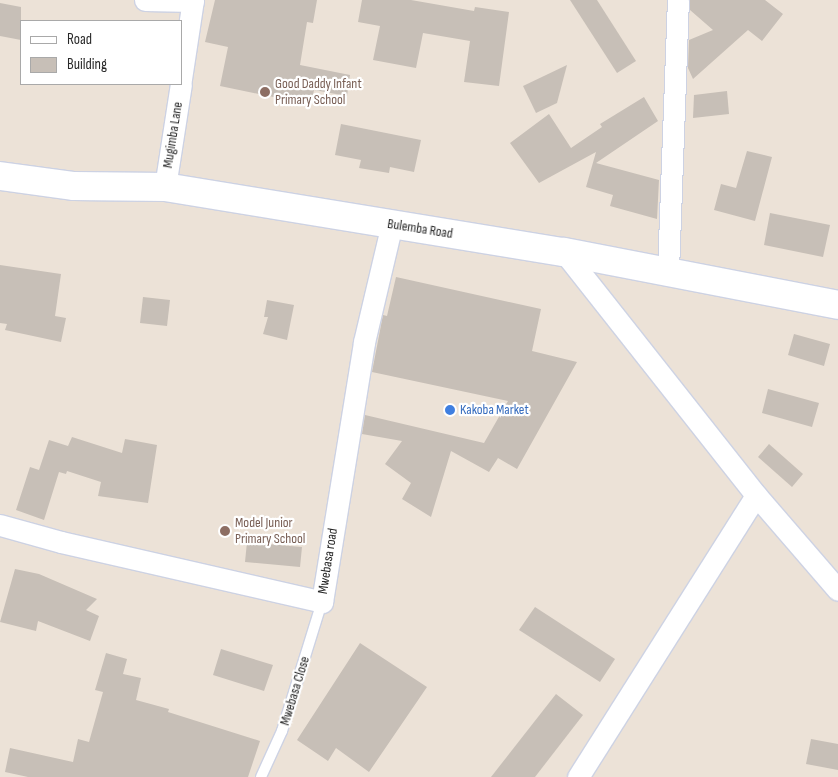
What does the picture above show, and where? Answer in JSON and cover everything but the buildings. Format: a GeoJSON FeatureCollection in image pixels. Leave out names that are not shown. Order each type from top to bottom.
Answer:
{"type":"FeatureCollection","features":[{"type":"Feature","properties":{"kind":"main road","name":"Bulemba Road"},"geometry":{"type":"LineString","coordinates":[[0,176],[74,186],[165,187],[564,252],[838,305]]}},
{"type":"Feature","properties":{"kind":"street"},"geometry":{"type":"LineString","coordinates":[[145,0],[193,1],[182,72]]}},
{"type":"Feature","properties":{"kind":"street"},"geometry":{"type":"LineString","coordinates":[[668,271],[678,0]]}},
{"type":"Feature","properties":{"kind":"street","name":"Mugimba Lane"},"geometry":{"type":"LineString","coordinates":[[165,187],[180,85]]}},
{"type":"Feature","properties":{"kind":"street","name":"Mwebasa road"},"geometry":{"type":"LineString","coordinates":[[0,524],[61,542],[322,602],[364,342],[392,224]]}},
{"type":"Feature","properties":{"kind":"street"},"geometry":{"type":"LineString","coordinates":[[564,252],[756,495],[838,590]]}},
{"type":"Feature","properties":{"kind":"street"},"geometry":{"type":"LineString","coordinates":[[578,777],[756,495]]}},
{"type":"Feature","properties":{"kind":"lane","name":"Mwebasa Close"},"geometry":{"type":"LineString","coordinates":[[261,777],[282,731],[322,602]]}},
{"type":"Feature","properties":{"kind":"place","name":"Good Daddy Infant Primary School"},"geometry":{"type":"Point","coordinates":[265,92]}},
{"type":"Feature","properties":{"kind":"place","name":"Kakoba Market"},"geometry":{"type":"Point","coordinates":[450,410]}},
{"type":"Feature","properties":{"kind":"place","name":"Model Junior Primary School"},"geometry":{"type":"Point","coordinates":[225,531]}}]}
